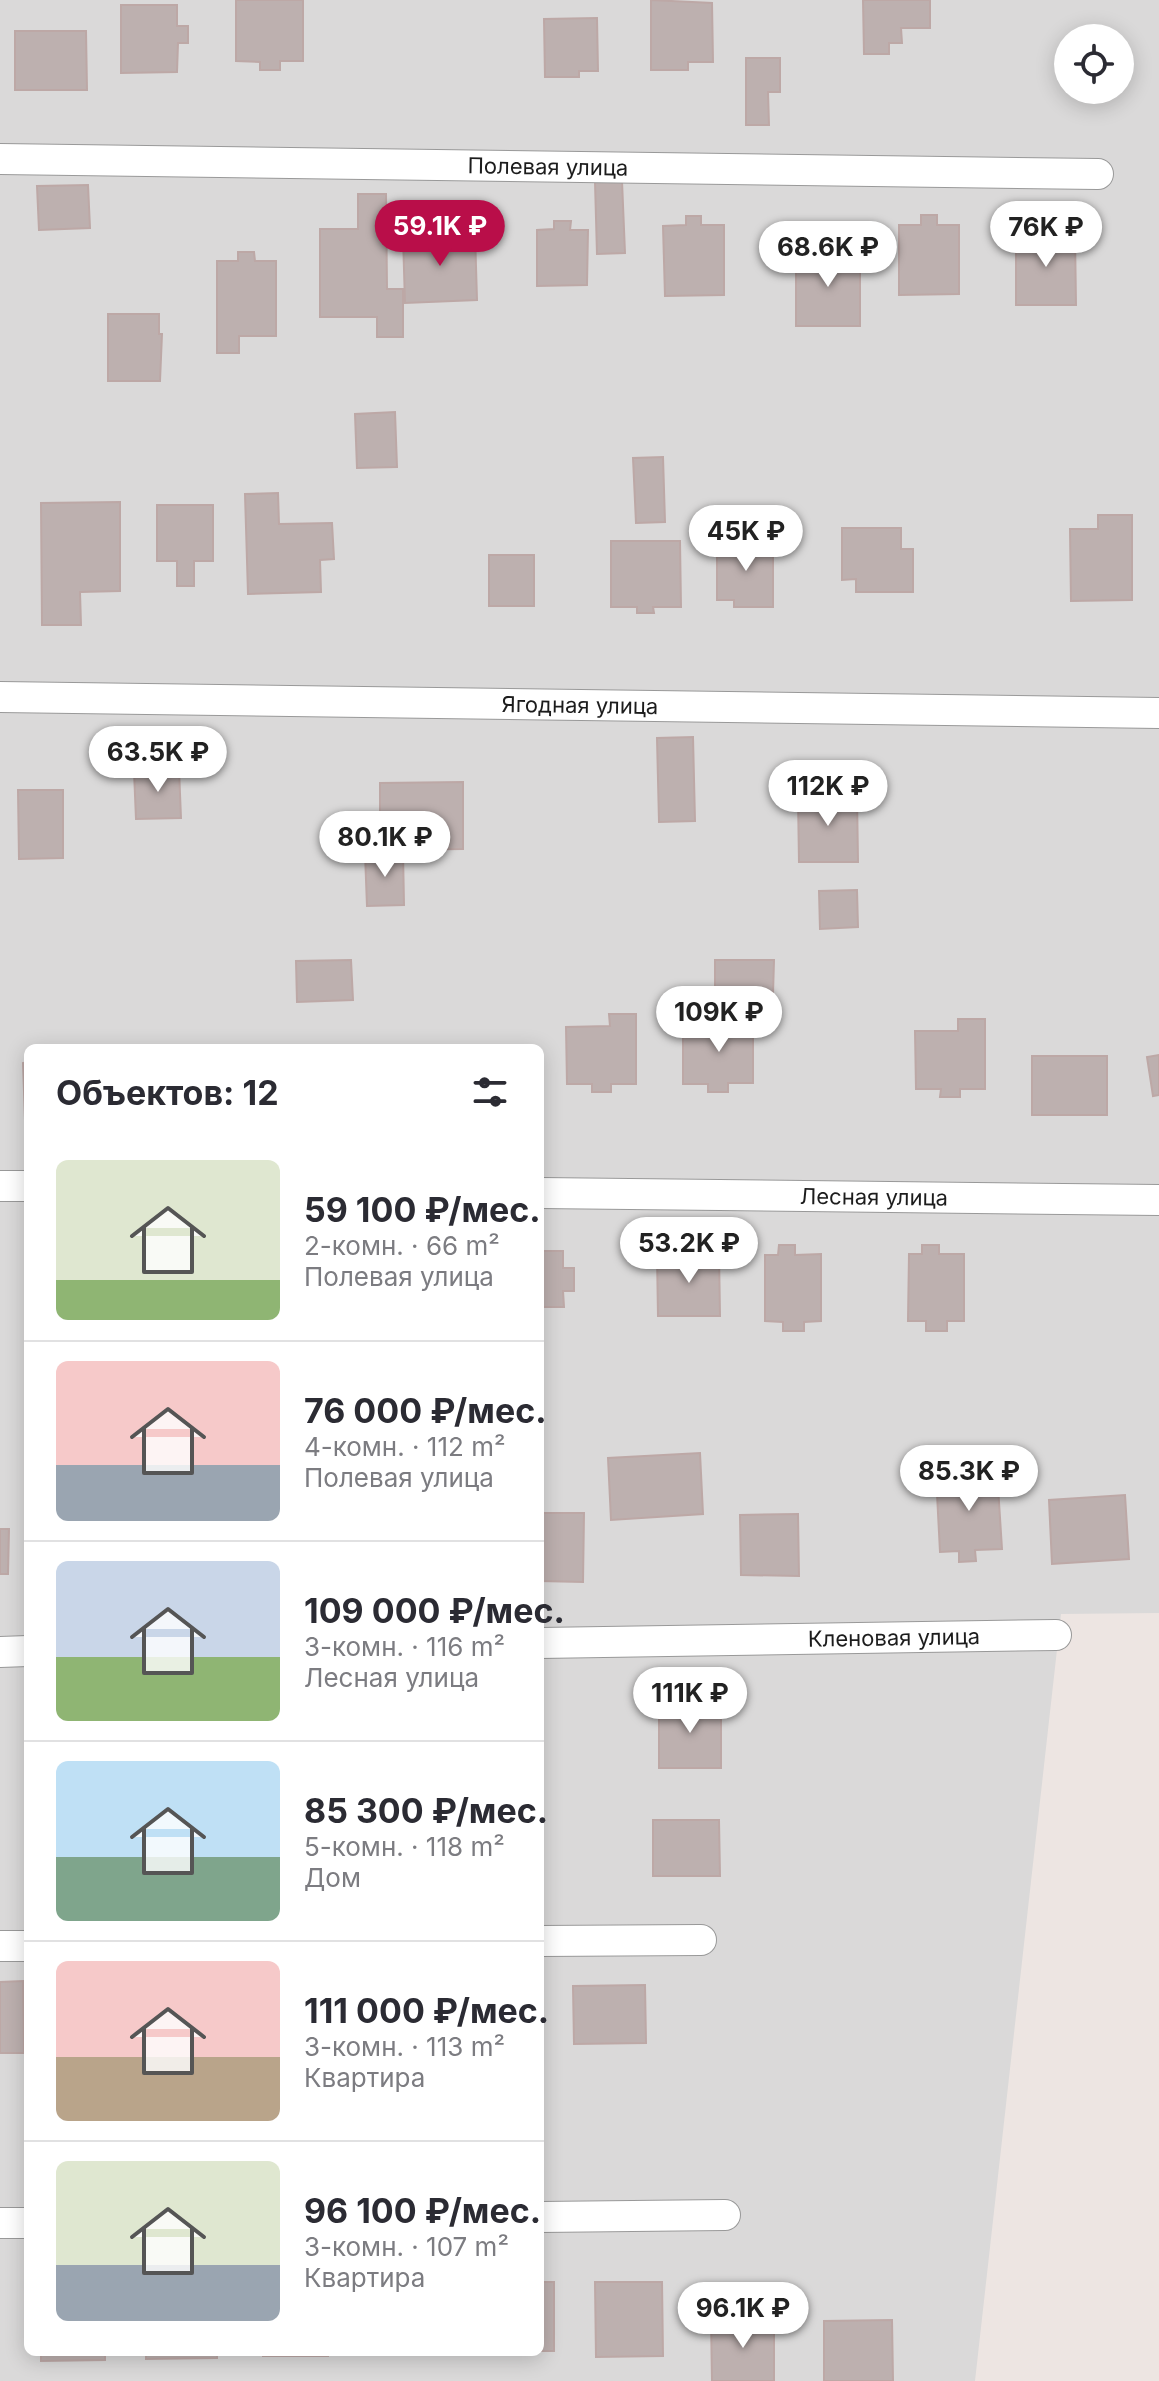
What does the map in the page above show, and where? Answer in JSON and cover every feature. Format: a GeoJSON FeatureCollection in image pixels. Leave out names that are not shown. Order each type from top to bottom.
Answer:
{"type":"FeatureCollection","features":[{"type":"Feature","properties":{"kind":"street","name":"Полевая улица"},"geometry":{"type":"LineString","coordinates":[[0,159],[1098,174]]}},
{"type":"Feature","properties":{"kind":"street","name":"Ягодная улица"},"geometry":{"type":"LineString","coordinates":[[0,697],[1159,713]]}},
{"type":"Feature","properties":{"kind":"street"},"geometry":{"type":"LineString","coordinates":[[0,1186],[24,1186]]}},
{"type":"Feature","properties":{"kind":"street","name":"Лесная улица"},"geometry":{"type":"LineString","coordinates":[[544,1193],[1159,1200]]}},
{"type":"Feature","properties":{"kind":"street","name":"Кленовая улица"},"geometry":{"type":"LineString","coordinates":[[544,1643],[1056,1635]]}},
{"type":"Feature","properties":{"kind":"street"},"geometry":{"type":"LineString","coordinates":[[0,1652],[24,1651]]}},
{"type":"Feature","properties":{"kind":"street"},"geometry":{"type":"LineString","coordinates":[[544,1941],[701,1940]]}},
{"type":"Feature","properties":{"kind":"street"},"geometry":{"type":"LineString","coordinates":[[0,1946],[24,1946]]}},
{"type":"Feature","properties":{"kind":"street"},"geometry":{"type":"LineString","coordinates":[[544,2217],[725,2215]]}},
{"type":"Feature","properties":{"kind":"street"},"geometry":{"type":"LineString","coordinates":[[0,2223],[24,2223]]}},
{"type":"Feature","properties":{"kind":"shaded area"},"geometry":{"type":"Polygon","coordinates":[[[0,0],[1159,0],[1159,1613],[1061,1614],[975,2381],[0,2381],[0,0]]]}},
{"type":"Feature","properties":{"kind":"building"},"geometry":{"type":"Polygon","coordinates":[[[236,0],[303,0],[303,61],[280,61],[280,70],[260,70],[260,62],[236,61],[236,0]]]}},
{"type":"Feature","properties":{"kind":"building"},"geometry":{"type":"Polygon","coordinates":[[[651,0],[712,3],[713,62],[688,62],[688,70],[651,70],[651,0]]]}},
{"type":"Feature","properties":{"kind":"building"},"geometry":{"type":"Polygon","coordinates":[[[863,0],[930,0],[930,28],[901,28],[902,43],[889,43],[889,54],[864,54],[863,0]]]}},
{"type":"Feature","properties":{"kind":"building"},"geometry":{"type":"Polygon","coordinates":[[[121,5],[177,5],[177,26],[188,26],[188,43],[178,43],[177,72],[121,73],[121,5]]]}},
{"type":"Feature","properties":{"kind":"building"},"geometry":{"type":"Polygon","coordinates":[[[597,18],[598,71],[579,71],[579,77],[545,77],[544,19],[597,18]]]}},
{"type":"Feature","properties":{"kind":"building"},"geometry":{"type":"Polygon","coordinates":[[[15,31],[86,31],[87,90],[15,90],[15,31]]]}},
{"type":"Feature","properties":{"kind":"building"},"geometry":{"type":"Polygon","coordinates":[[[746,58],[780,58],[780,92],[768,92],[769,125],[746,125],[746,58]]]}},
{"type":"Feature","properties":{"kind":"building"},"geometry":{"type":"Polygon","coordinates":[[[622,181],[625,253],[597,254],[595,182],[622,181]]]}},
{"type":"Feature","properties":{"kind":"building"},"geometry":{"type":"Polygon","coordinates":[[[88,185],[90,228],[39,230],[37,186],[88,185]]]}},
{"type":"Feature","properties":{"kind":"building"},"geometry":{"type":"Polygon","coordinates":[[[358,194],[386,194],[387,289],[403,289],[403,337],[377,337],[377,317],[320,317],[320,229],[358,229],[358,194]]]}},
{"type":"Feature","properties":{"kind":"building"},"geometry":{"type":"Polygon","coordinates":[[[921,215],[937,215],[937,225],[959,225],[959,294],[899,295],[899,225],[921,225],[921,215]]]}},
{"type":"Feature","properties":{"kind":"building"},"geometry":{"type":"Polygon","coordinates":[[[686,216],[701,216],[701,225],[724,225],[724,295],[665,296],[663,226],[686,225],[686,216]]]}},
{"type":"Feature","properties":{"kind":"building"},"geometry":{"type":"Polygon","coordinates":[[[554,221],[571,221],[570,230],[588,230],[587,285],[537,286],[537,230],[554,229],[554,221]]]}},
{"type":"Feature","properties":{"kind":"building"},"geometry":{"type":"Polygon","coordinates":[[[1037,226],[1053,226],[1053,235],[1075,235],[1076,305],[1016,305],[1016,236],[1038,235],[1037,226]]]}},
{"type":"Feature","properties":{"kind":"building"},"geometry":{"type":"Polygon","coordinates":[[[475,233],[477,300],[405,303],[403,236],[475,233]]]}},
{"type":"Feature","properties":{"kind":"building"},"geometry":{"type":"Polygon","coordinates":[[[818,245],[838,245],[838,256],[860,256],[860,326],[796,326],[796,256],[818,256],[818,245]]]}},
{"type":"Feature","properties":{"kind":"building"},"geometry":{"type":"Polygon","coordinates":[[[238,252],[254,252],[255,261],[276,261],[276,336],[239,336],[239,353],[217,353],[217,261],[238,261],[238,252]]]}},
{"type":"Feature","properties":{"kind":"building"},"geometry":{"type":"Polygon","coordinates":[[[108,314],[159,314],[159,334],[162,334],[160,381],[108,381],[108,314]]]}},
{"type":"Feature","properties":{"kind":"building"},"geometry":{"type":"Polygon","coordinates":[[[395,412],[397,467],[357,468],[355,414],[395,412]]]}},
{"type":"Feature","properties":{"kind":"building"},"geometry":{"type":"Polygon","coordinates":[[[663,457],[665,522],[636,523],[633,458],[663,457]]]}},
{"type":"Feature","properties":{"kind":"building"},"geometry":{"type":"Polygon","coordinates":[[[278,493],[279,524],[332,523],[334,559],[320,560],[321,592],[248,594],[245,494],[278,493]]]}},
{"type":"Feature","properties":{"kind":"building"},"geometry":{"type":"Polygon","coordinates":[[[120,502],[120,591],[80,592],[81,625],[42,625],[41,503],[120,502]]]}},
{"type":"Feature","properties":{"kind":"building"},"geometry":{"type":"Polygon","coordinates":[[[157,505],[213,505],[213,561],[194,561],[194,586],[177,586],[177,561],[157,561],[157,505]]]}},
{"type":"Feature","properties":{"kind":"building"},"geometry":{"type":"Polygon","coordinates":[[[1098,515],[1132,515],[1132,600],[1071,601],[1070,529],[1098,529],[1098,515]]]}},
{"type":"Feature","properties":{"kind":"building"},"geometry":{"type":"Polygon","coordinates":[[[842,528],[901,528],[901,549],[913,549],[913,592],[856,592],[856,579],[842,580],[842,528]]]}},
{"type":"Feature","properties":{"kind":"building"},"geometry":{"type":"Polygon","coordinates":[[[611,541],[680,541],[681,607],[653,607],[654,613],[637,613],[637,607],[611,607],[611,541]]]}},
{"type":"Feature","properties":{"kind":"building"},"geometry":{"type":"Polygon","coordinates":[[[717,541],[773,541],[773,607],[734,607],[734,600],[717,600],[717,541]]]}},
{"type":"Feature","properties":{"kind":"building"},"geometry":{"type":"Polygon","coordinates":[[[489,555],[534,555],[534,606],[489,606],[489,555]]]}},
{"type":"Feature","properties":{"kind":"building"},"geometry":{"type":"Polygon","coordinates":[[[693,737],[695,821],[659,822],[657,738],[693,737]]]}},
{"type":"Feature","properties":{"kind":"building"},"geometry":{"type":"Polygon","coordinates":[[[179,769],[181,818],[136,819],[134,771],[179,769]]]}},
{"type":"Feature","properties":{"kind":"building"},"geometry":{"type":"Polygon","coordinates":[[[463,782],[463,849],[380,850],[380,783],[463,782]]]}},
{"type":"Feature","properties":{"kind":"building"},"geometry":{"type":"Polygon","coordinates":[[[836,786],[835,797],[857,796],[858,862],[799,862],[798,797],[819,797],[819,787],[836,786]]]}},
{"type":"Feature","properties":{"kind":"building"},"geometry":{"type":"Polygon","coordinates":[[[18,790],[63,790],[63,858],[19,859],[18,790]]]}},
{"type":"Feature","properties":{"kind":"building"},"geometry":{"type":"Polygon","coordinates":[[[403,852],[404,905],[367,906],[365,853],[403,852]]]}},
{"type":"Feature","properties":{"kind":"building"},"geometry":{"type":"Polygon","coordinates":[[[857,890],[858,927],[820,929],[819,891],[857,890]]]}},
{"type":"Feature","properties":{"kind":"building"},"geometry":{"type":"Polygon","coordinates":[[[351,960],[353,1000],[297,1002],[296,961],[351,960]]]}},
{"type":"Feature","properties":{"kind":"building"},"geometry":{"type":"Polygon","coordinates":[[[715,960],[774,960],[773,994],[715,994],[715,960]]]}},
{"type":"Feature","properties":{"kind":"building"},"geometry":{"type":"Polygon","coordinates":[[[609,1014],[636,1014],[636,1084],[611,1084],[611,1092],[592,1092],[592,1084],[567,1084],[566,1027],[610,1026],[609,1014]]]}},
{"type":"Feature","properties":{"kind":"building"},"geometry":{"type":"Polygon","coordinates":[[[726,1014],[753,1014],[753,1083],[728,1083],[728,1092],[708,1092],[708,1084],[683,1084],[683,1026],[726,1026],[726,1014]]]}},
{"type":"Feature","properties":{"kind":"building"},"geometry":{"type":"Polygon","coordinates":[[[958,1019],[985,1019],[985,1089],[960,1089],[960,1097],[940,1097],[941,1089],[916,1089],[915,1031],[958,1031],[958,1019]]]}},
{"type":"Feature","properties":{"kind":"building"},"geometry":{"type":"Polygon","coordinates":[[[1159,1055],[1159,1095],[1153,1096],[1147,1057],[1159,1055]]]}},
{"type":"Feature","properties":{"kind":"building"},"geometry":{"type":"Polygon","coordinates":[[[1032,1056],[1107,1056],[1107,1115],[1032,1115],[1032,1056]]]}},
{"type":"Feature","properties":{"kind":"building"},"geometry":{"type":"Polygon","coordinates":[[[779,1245],[795,1245],[795,1255],[821,1254],[821,1321],[804,1322],[804,1331],[783,1331],[783,1322],[765,1321],[765,1255],[778,1255],[779,1245]]]}},
{"type":"Feature","properties":{"kind":"building"},"geometry":{"type":"Polygon","coordinates":[[[922,1245],[939,1245],[939,1254],[964,1254],[964,1321],[947,1321],[947,1331],[926,1331],[926,1321],[908,1321],[909,1254],[922,1254],[922,1245]]]}},
{"type":"Feature","properties":{"kind":"building"},"geometry":{"type":"Polygon","coordinates":[[[544,1251],[563,1251],[563,1268],[574,1268],[574,1291],[563,1291],[564,1307],[544,1307],[544,1251]]]}},
{"type":"Feature","properties":{"kind":"building"},"geometry":{"type":"Polygon","coordinates":[[[719,1254],[720,1316],[658,1316],[657,1255],[719,1254]]]}},
{"type":"Feature","properties":{"kind":"building"},"geometry":{"type":"Polygon","coordinates":[[[700,1453],[703,1514],[611,1520],[608,1458],[700,1453]]]}},
{"type":"Feature","properties":{"kind":"building"},"geometry":{"type":"Polygon","coordinates":[[[997,1471],[1002,1549],[975,1550],[976,1561],[959,1562],[959,1551],[940,1552],[936,1474],[997,1471]]]}},
{"type":"Feature","properties":{"kind":"building"},"geometry":{"type":"Polygon","coordinates":[[[1125,1495],[1129,1559],[1052,1564],[1049,1500],[1125,1495]]]}},
{"type":"Feature","properties":{"kind":"building"},"geometry":{"type":"Polygon","coordinates":[[[544,1513],[584,1513],[583,1582],[544,1581],[544,1513]]]}},
{"type":"Feature","properties":{"kind":"building"},"geometry":{"type":"Polygon","coordinates":[[[798,1514],[799,1576],[741,1575],[740,1515],[798,1514]]]}},
{"type":"Feature","properties":{"kind":"building"},"geometry":{"type":"Polygon","coordinates":[[[0,1529],[9,1529],[8,1574],[0,1574],[0,1529]]]}},
{"type":"Feature","properties":{"kind":"building"},"geometry":{"type":"Polygon","coordinates":[[[659,1702],[684,1702],[684,1707],[695,1707],[696,1702],[721,1702],[721,1768],[659,1768],[659,1702]]]}},
{"type":"Feature","properties":{"kind":"building"},"geometry":{"type":"Polygon","coordinates":[[[653,1820],[719,1820],[720,1876],[653,1876],[653,1820]]]}},
{"type":"Feature","properties":{"kind":"building"},"geometry":{"type":"Polygon","coordinates":[[[23,1981],[24,2053],[0,2053],[0,1982],[23,1981]]]}},
{"type":"Feature","properties":{"kind":"building"},"geometry":{"type":"Polygon","coordinates":[[[645,1985],[646,2043],[574,2044],[573,1986],[645,1985]]]}},
{"type":"Feature","properties":{"kind":"building"},"geometry":{"type":"Polygon","coordinates":[[[544,2282],[554,2282],[554,2351],[544,2351],[544,2282]]]}},
{"type":"Feature","properties":{"kind":"building"},"geometry":{"type":"Polygon","coordinates":[[[595,2282],[662,2282],[663,2356],[596,2357],[595,2282]]]}},
{"type":"Feature","properties":{"kind":"building"},"geometry":{"type":"Polygon","coordinates":[[[774,2318],[774,2381],[712,2381],[711,2319],[774,2318]]]}},
{"type":"Feature","properties":{"kind":"building"},"geometry":{"type":"Polygon","coordinates":[[[892,2320],[893,2381],[824,2381],[824,2321],[892,2320]]]}},
{"type":"Feature","properties":{"kind":"building"},"geometry":{"type":"Polygon","coordinates":[[[41,2356],[105,2356],[105,2360],[41,2361],[41,2356]]]}},
{"type":"Feature","properties":{"kind":"building"},"geometry":{"type":"Polygon","coordinates":[[[146,2356],[217,2356],[217,2358],[146,2359],[146,2356]]]}}]}
